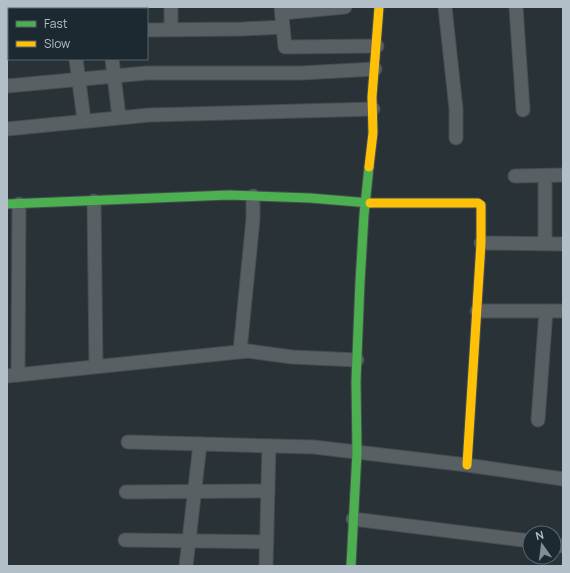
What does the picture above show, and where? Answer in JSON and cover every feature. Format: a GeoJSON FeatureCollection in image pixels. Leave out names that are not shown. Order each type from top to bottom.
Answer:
{"type":"FeatureCollection","features":[{"type":"Feature","properties":{"kind":"street"},"geometry":{"type":"LineString","coordinates":[[171,7],[171,28]]}},
{"type":"Feature","properties":{"kind":"street"},"geometry":{"type":"LineString","coordinates":[[345,7],[281,10],[285,46],[377,46]]}},
{"type":"Feature","properties":{"kind":"street"},"geometry":{"type":"LineString","coordinates":[[350,566],[357,452],[357,360],[362,246],[373,133],[379,7]]}},
{"type":"Feature","properties":{"kind":"street"},"geometry":{"type":"LineString","coordinates":[[445,7],[456,109],[456,138]]}},
{"type":"Feature","properties":{"kind":"street"},"geometry":{"type":"LineString","coordinates":[[516,7],[523,110]]}},
{"type":"Feature","properties":{"kind":"street"},"geometry":{"type":"LineString","coordinates":[[148,30],[171,28],[243,29],[283,27]]}},
{"type":"Feature","properties":{"kind":"street"},"geometry":{"type":"LineString","coordinates":[[76,60],[84,120]]}},
{"type":"Feature","properties":{"kind":"street"},"geometry":{"type":"LineString","coordinates":[[112,60],[119,117]]}},
{"type":"Feature","properties":{"kind":"street"},"geometry":{"type":"LineString","coordinates":[[7,86],[114,76],[197,72],[301,73],[375,69]]}},
{"type":"Feature","properties":{"kind":"street"},"geometry":{"type":"LineString","coordinates":[[7,129],[119,117],[373,109]]}},
{"type":"Feature","properties":{"kind":"street"},"geometry":{"type":"LineString","coordinates":[[515,176],[563,175]]}},
{"type":"Feature","properties":{"kind":"street"},"geometry":{"type":"LineString","coordinates":[[545,176],[545,243]]}},
{"type":"Feature","properties":{"kind":"street"},"geometry":{"type":"LineString","coordinates":[[357,360],[292,357],[248,350],[12,375],[13,204],[188,195],[310,198],[366,204],[478,203],[481,205],[482,214],[481,243],[467,465]]}},
{"type":"Feature","properties":{"kind":"street"},"geometry":{"type":"LineString","coordinates":[[240,351],[253,196]]}},
{"type":"Feature","properties":{"kind":"street"},"geometry":{"type":"LineString","coordinates":[[94,201],[96,366]]}},
{"type":"Feature","properties":{"kind":"street"},"geometry":{"type":"LineString","coordinates":[[481,243],[563,244]]}},
{"type":"Feature","properties":{"kind":"street"},"geometry":{"type":"LineString","coordinates":[[477,311],[563,311]]}},
{"type":"Feature","properties":{"kind":"street"},"geometry":{"type":"LineString","coordinates":[[538,420],[546,311]]}},
{"type":"Feature","properties":{"kind":"street"},"geometry":{"type":"LineString","coordinates":[[128,442],[314,447],[467,465],[563,479]]}},
{"type":"Feature","properties":{"kind":"street"},"geometry":{"type":"LineString","coordinates":[[186,566],[200,444]]}},
{"type":"Feature","properties":{"kind":"street"},"geometry":{"type":"LineString","coordinates":[[266,566],[269,446]]}},
{"type":"Feature","properties":{"kind":"street"},"geometry":{"type":"LineString","coordinates":[[126,492],[268,491]]}},
{"type":"Feature","properties":{"kind":"street"},"geometry":{"type":"LineString","coordinates":[[353,519],[522,540]]}},
{"type":"Feature","properties":{"kind":"street"},"geometry":{"type":"LineString","coordinates":[[125,540],[267,542]]}},
{"type":"Feature","properties":{"kind":"traffic: fast"},"geometry":{"type":"LineString","coordinates":[[351,566],[357,452],[356,381],[360,282],[364,215],[369,167]]}},
{"type":"Feature","properties":{"kind":"traffic: fast"},"geometry":{"type":"LineString","coordinates":[[7,204],[229,195],[310,198],[370,203]]}},
{"type":"Feature","properties":{"kind":"traffic: slow"},"geometry":{"type":"LineString","coordinates":[[369,167],[373,133],[372,97],[379,7]]}},
{"type":"Feature","properties":{"kind":"traffic: slow"},"geometry":{"type":"LineString","coordinates":[[370,203],[478,203],[481,205],[481,243],[467,465]]}}]}
